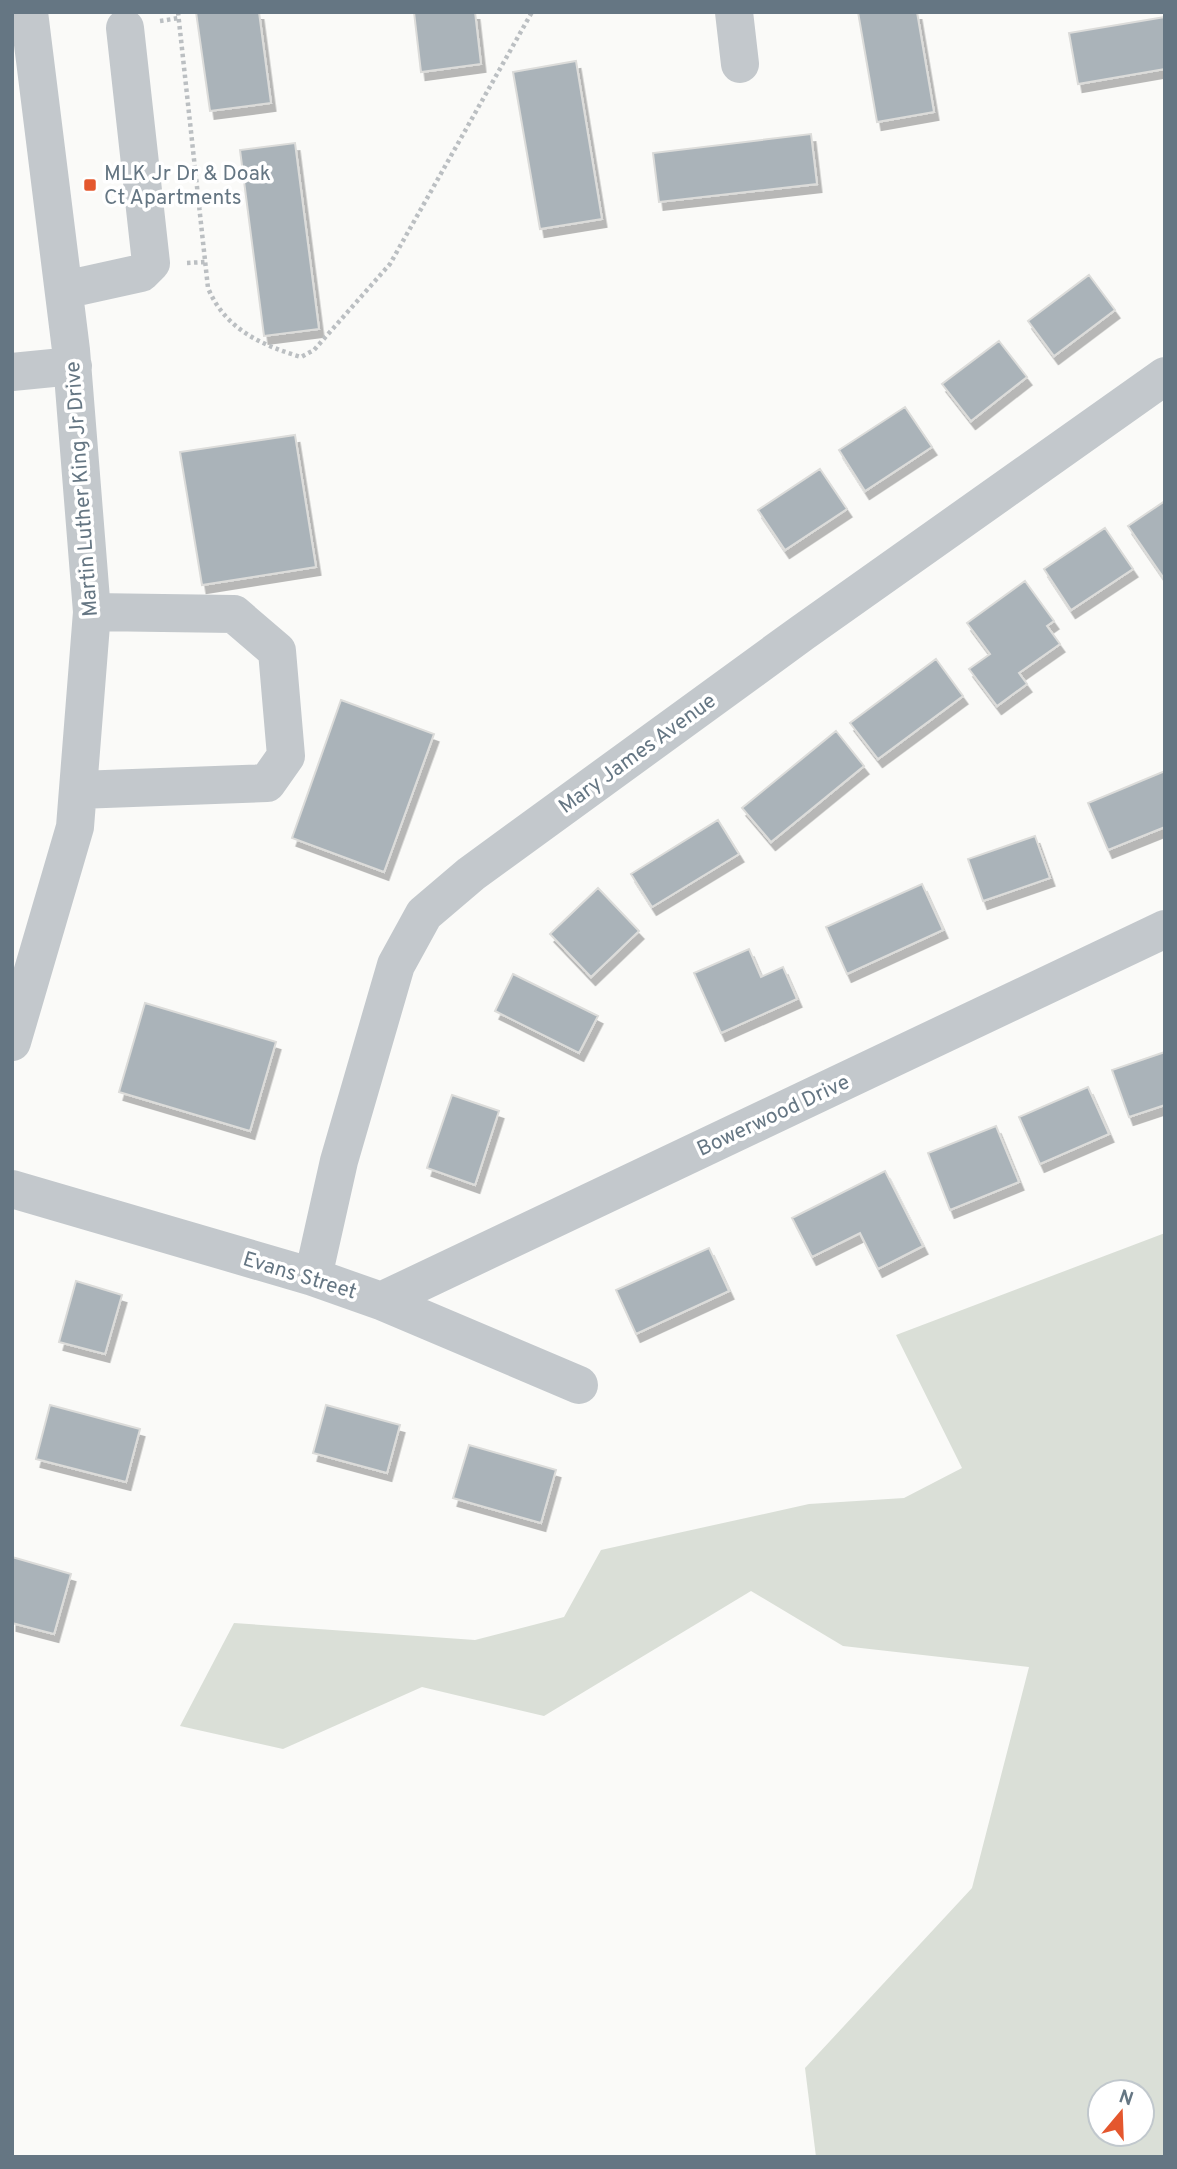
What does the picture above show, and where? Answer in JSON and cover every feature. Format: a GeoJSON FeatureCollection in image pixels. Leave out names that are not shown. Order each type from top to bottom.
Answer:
{"type":"FeatureCollection","features":[{"type":"Feature","properties":{"kind":"street","name":"Martin Luther King Jr Drive"},"geometry":{"type":"LineString","coordinates":[[12,1042],[75,827],[92,612],[73,366],[29,12]]}},
{"type":"Feature","properties":{"kind":"street"},"geometry":{"type":"LineString","coordinates":[[734,12],[740,64]]}},
{"type":"Feature","properties":{"kind":"street"},"geometry":{"type":"LineString","coordinates":[[64,290],[141,274],[151,263],[125,28]]}},
{"type":"Feature","properties":{"kind":"street"},"geometry":{"type":"LineString","coordinates":[[12,372],[73,366]]}},
{"type":"Feature","properties":{"kind":"street","name":"Mary James Avenue"},"geometry":{"type":"LineString","coordinates":[[313,1277],[339,1161],[396,965],[424,914],[471,874],[736,681],[1165,376]]}},
{"type":"Feature","properties":{"kind":"street"},"geometry":{"type":"LineString","coordinates":[[78,790],[267,783],[286,756],[277,651],[234,614],[92,612]]}},
{"type":"Feature","properties":{"kind":"street","name":"Bowerwood Drive"},"geometry":{"type":"LineString","coordinates":[[381,1301],[1165,929]]}},
{"type":"Feature","properties":{"kind":"street","name":"Evans Street"},"geometry":{"type":"LineString","coordinates":[[12,1189],[313,1277],[381,1301],[579,1385]]}},
{"type":"Feature","properties":{"kind":"path"},"geometry":{"type":"LineString","coordinates":[[178,12],[208,288],[216,308],[242,331],[269,348],[301,357],[314,350],[390,264],[532,12]]}},
{"type":"Feature","properties":{"kind":"shaded area"},"geometry":{"type":"Polygon","coordinates":[[[1165,1233],[1165,2157],[816,2157],[805,2068],[972,1888],[1029,1667],[843,1646],[751,1591],[544,1716],[422,1687],[283,1749],[180,1726],[234,1623],[475,1640],[564,1617],[601,1550],[809,1504],[904,1498],[962,1468],[896,1335],[1165,1233]]]}},
{"type":"Feature","properties":{"kind":"building"},"geometry":{"type":"Polygon","coordinates":[[[196,12],[259,12],[271,103],[210,111],[196,12]]]}},
{"type":"Feature","properties":{"kind":"building"},"geometry":{"type":"Polygon","coordinates":[[[414,12],[475,12],[481,64],[421,72],[414,12]]]}},
{"type":"Feature","properties":{"kind":"building"},"geometry":{"type":"Polygon","coordinates":[[[858,12],[917,12],[934,112],[877,122],[858,12]]]}},
{"type":"Feature","properties":{"kind":"building"},"geometry":{"type":"Polygon","coordinates":[[[1165,17],[1165,69],[1078,84],[1069,33],[1165,17]]]}},
{"type":"Feature","properties":{"kind":"building"},"geometry":{"type":"Polygon","coordinates":[[[576,61],[602,219],[540,229],[513,72],[576,61]]]}},
{"type":"Feature","properties":{"kind":"building"},"geometry":{"type":"Polygon","coordinates":[[[811,134],[817,184],[659,202],[653,153],[811,134]]]}},
{"type":"Feature","properties":{"kind":"building"},"geometry":{"type":"Polygon","coordinates":[[[295,143],[319,329],[264,336],[240,150],[295,143]]]}},
{"type":"Feature","properties":{"kind":"building"},"geometry":{"type":"Polygon","coordinates":[[[1089,275],[1115,310],[1054,356],[1028,321],[1089,275]]]}},
{"type":"Feature","properties":{"kind":"building"},"geometry":{"type":"Polygon","coordinates":[[[999,341],[1027,377],[971,421],[942,384],[999,341]]]}},
{"type":"Feature","properties":{"kind":"building"},"geometry":{"type":"Polygon","coordinates":[[[905,407],[932,447],[865,491],[839,450],[905,407]]]}},
{"type":"Feature","properties":{"kind":"building"},"geometry":{"type":"Polygon","coordinates":[[[295,435],[316,567],[202,585],[180,452],[295,435]]]}},
{"type":"Feature","properties":{"kind":"building"},"geometry":{"type":"Polygon","coordinates":[[[820,469],[847,509],[785,550],[758,510],[820,469]]]}},
{"type":"Feature","properties":{"kind":"building"},"geometry":{"type":"Polygon","coordinates":[[[1165,501],[1165,576],[1163,577],[1128,526],[1165,501]]]}},
{"type":"Feature","properties":{"kind":"building"},"geometry":{"type":"Polygon","coordinates":[[[1105,528],[1133,569],[1071,610],[1044,569],[1105,528]]]}},
{"type":"Feature","properties":{"kind":"building"},"geometry":{"type":"Polygon","coordinates":[[[1025,581],[1054,621],[1047,626],[1060,644],[1019,673],[1027,684],[997,706],[969,669],[990,654],[967,623],[1025,581]]]}},
{"type":"Feature","properties":{"kind":"building"},"geometry":{"type":"Polygon","coordinates":[[[936,659],[963,696],[878,759],[850,723],[936,659]]]}},
{"type":"Feature","properties":{"kind":"building"},"geometry":{"type":"Polygon","coordinates":[[[341,700],[434,734],[384,872],[292,838],[341,700]]]}},
{"type":"Feature","properties":{"kind":"building"},"geometry":{"type":"Polygon","coordinates":[[[836,731],[864,766],[771,842],[742,808],[836,731]]]}},
{"type":"Feature","properties":{"kind":"building"},"geometry":{"type":"Polygon","coordinates":[[[1165,771],[1165,827],[1108,850],[1088,803],[1165,771]]]}},
{"type":"Feature","properties":{"kind":"building"},"geometry":{"type":"Polygon","coordinates":[[[718,820],[739,854],[652,907],[631,874],[718,820]]]}},
{"type":"Feature","properties":{"kind":"building"},"geometry":{"type":"Polygon","coordinates":[[[1035,836],[1050,878],[983,901],[968,859],[1035,836]]]}},
{"type":"Feature","properties":{"kind":"building"},"geometry":{"type":"Polygon","coordinates":[[[922,884],[943,930],[847,974],[826,927],[922,884]]]}},
{"type":"Feature","properties":{"kind":"building"},"geometry":{"type":"Polygon","coordinates":[[[598,888],[639,931],[591,977],[550,934],[598,888]]]}},
{"type":"Feature","properties":{"kind":"building"},"geometry":{"type":"Polygon","coordinates":[[[749,949],[761,977],[783,967],[797,999],[721,1033],[694,973],[749,949]]]}},
{"type":"Feature","properties":{"kind":"building"},"geometry":{"type":"Polygon","coordinates":[[[513,974],[598,1016],[579,1053],[495,1011],[513,974]]]}},
{"type":"Feature","properties":{"kind":"building"},"geometry":{"type":"Polygon","coordinates":[[[145,1003],[276,1042],[250,1131],[119,1092],[145,1003]]]}},
{"type":"Feature","properties":{"kind":"building"},"geometry":{"type":"Polygon","coordinates":[[[1165,1052],[1165,1105],[1129,1117],[1112,1070],[1165,1052]]]}},
{"type":"Feature","properties":{"kind":"building"},"geometry":{"type":"Polygon","coordinates":[[[1088,1087],[1109,1134],[1040,1164],[1019,1117],[1088,1087]]]}},
{"type":"Feature","properties":{"kind":"building"},"geometry":{"type":"Polygon","coordinates":[[[452,1095],[499,1111],[475,1185],[427,1168],[452,1095]]]}},
{"type":"Feature","properties":{"kind":"building"},"geometry":{"type":"Polygon","coordinates":[[[996,1126],[1019,1182],[950,1210],[928,1153],[996,1126]]]}},
{"type":"Feature","properties":{"kind":"building"},"geometry":{"type":"Polygon","coordinates":[[[885,1171],[923,1246],[878,1269],[860,1233],[812,1257],[792,1218],[885,1171]]]}},
{"type":"Feature","properties":{"kind":"building"},"geometry":{"type":"Polygon","coordinates":[[[709,1248],[729,1291],[636,1334],[616,1290],[709,1248]]]}},
{"type":"Feature","properties":{"kind":"building"},"geometry":{"type":"Polygon","coordinates":[[[76,1281],[122,1295],[105,1354],[59,1342],[76,1281]]]}},
{"type":"Feature","properties":{"kind":"building"},"geometry":{"type":"Polygon","coordinates":[[[50,1405],[140,1429],[126,1482],[36,1459],[50,1405]]]}},
{"type":"Feature","properties":{"kind":"building"},"geometry":{"type":"Polygon","coordinates":[[[326,1405],[400,1425],[387,1473],[313,1453],[326,1405]]]}},
{"type":"Feature","properties":{"kind":"building"},"geometry":{"type":"Polygon","coordinates":[[[469,1445],[556,1470],[541,1523],[453,1498],[469,1445]]]}},
{"type":"Feature","properties":{"kind":"building"},"geometry":{"type":"Polygon","coordinates":[[[12,1557],[71,1574],[54,1634],[12,1623],[12,1557]]]}},
{"type":"Feature","properties":{"kind":"place","name":"MLK Jr Dr & Doak Ct Apartments"},"geometry":{"type":"Point","coordinates":[90,185]}}]}
